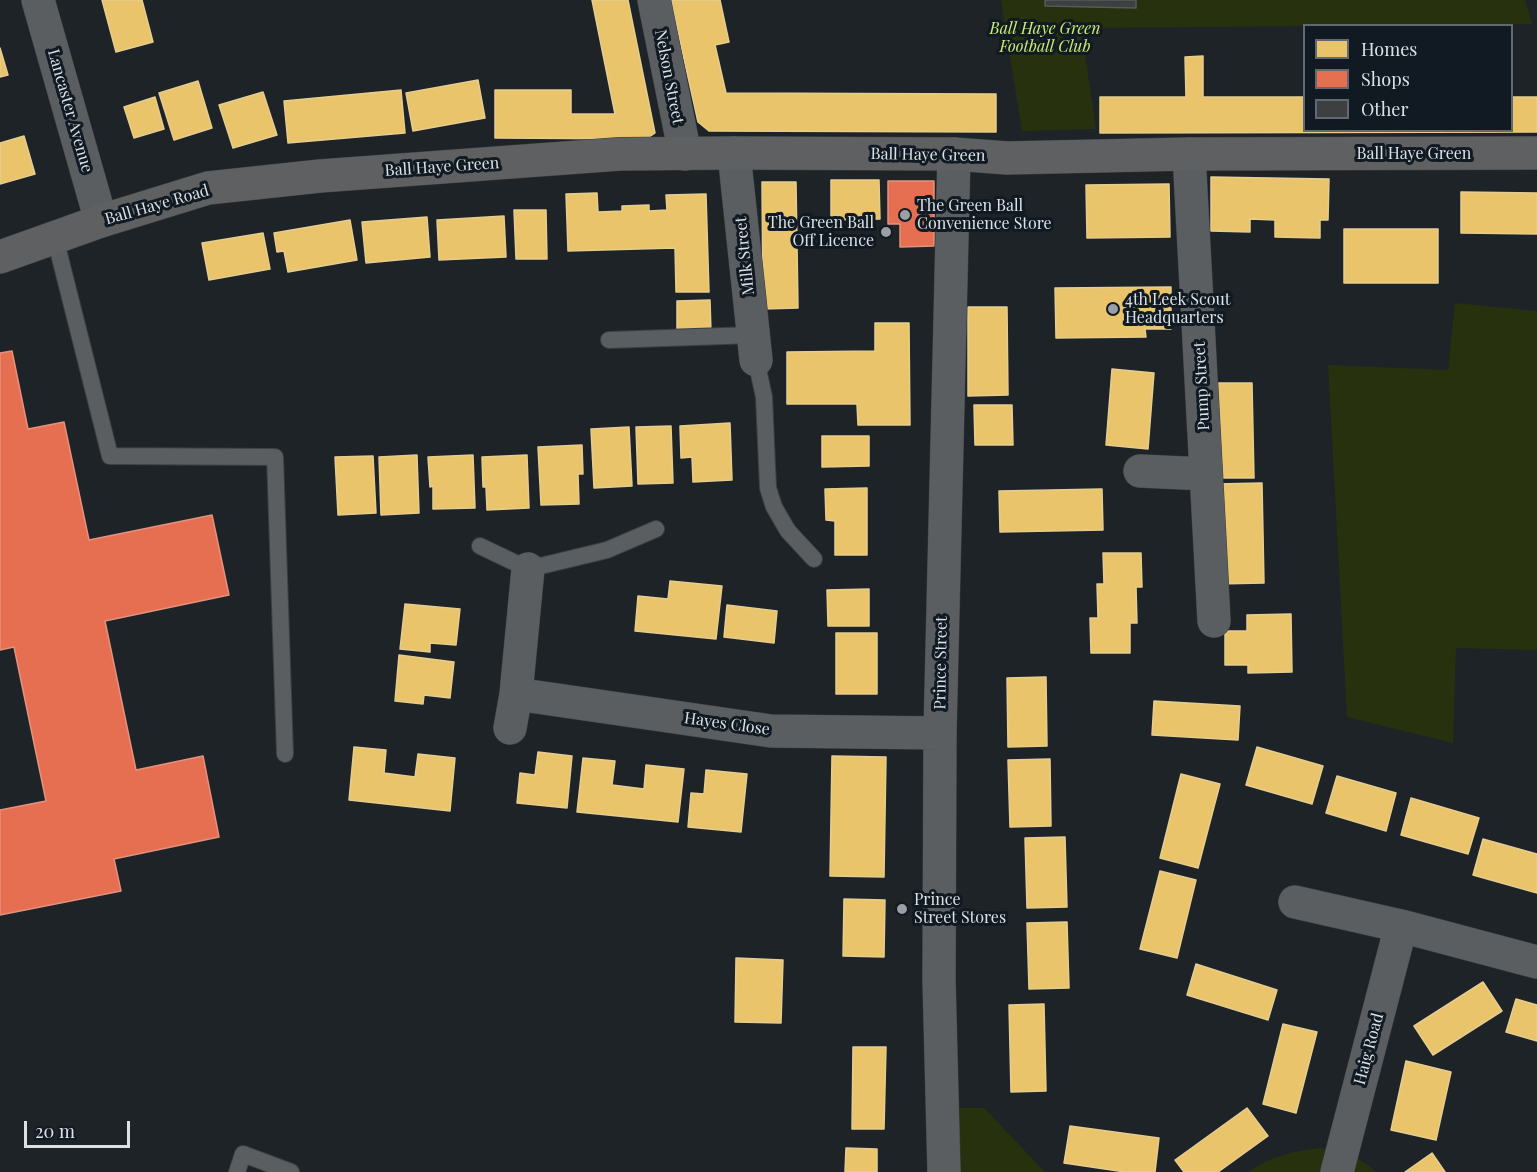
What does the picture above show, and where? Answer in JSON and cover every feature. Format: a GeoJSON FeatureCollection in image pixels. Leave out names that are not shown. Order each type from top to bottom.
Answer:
{"type":"FeatureCollection","features":[{"type":"Feature","properties":{"kind":"street","name":"Lancaster Avenue"},"geometry":{"type":"LineString","coordinates":[[38,0],[101,221]]}},
{"type":"Feature","properties":{"kind":"street","name":"Nelson Street"},"geometry":{"type":"LineString","coordinates":[[654,0],[685,153]]}},
{"type":"Feature","properties":{"kind":"street","name":"Milk Street"},"geometry":{"type":"LineString","coordinates":[[734,153],[754,347]]}},
{"type":"Feature","properties":{"kind":"street","name":"Ball Haye Green"},"geometry":{"type":"LineString","coordinates":[[320,176],[620,154],[954,154],[1007,158],[1189,154],[1537,153]]}},
{"type":"Feature","properties":{"kind":"street","name":"Prince Street"},"geometry":{"type":"LineString","coordinates":[[944,1172],[939,980],[940,732],[954,154]]}},
{"type":"Feature","properties":{"kind":"street","name":"Pump Street"},"geometry":{"type":"LineString","coordinates":[[1189,154],[1214,621]]}},
{"type":"Feature","properties":{"kind":"street","name":"Ball Haye Road"},"geometry":{"type":"LineString","coordinates":[[0,257],[101,221],[208,188],[320,176]]}},
{"type":"Feature","properties":{"kind":"street"},"geometry":{"type":"LineString","coordinates":[[1140,471],[1206,474]]}},
{"type":"Feature","properties":{"kind":"street"},"geometry":{"type":"LineString","coordinates":[[510,728],[516,694],[528,569]]}},
{"type":"Feature","properties":{"kind":"street","name":"Hayes Close"},"geometry":{"type":"LineString","coordinates":[[516,694],[771,731],[940,732]]}},
{"type":"Feature","properties":{"kind":"street"},"geometry":{"type":"LineString","coordinates":[[1295,902],[1401,926],[1537,962]]}},
{"type":"Feature","properties":{"kind":"street","name":"Haig Road"},"geometry":{"type":"LineString","coordinates":[[1337,1172],[1401,926]]}},
{"type":"Feature","properties":{"kind":"lane"},"geometry":{"type":"LineString","coordinates":[[55,238],[110,456],[275,457],[285,754]]}},
{"type":"Feature","properties":{"kind":"lane"},"geometry":{"type":"LineString","coordinates":[[609,340],[754,347],[764,398],[768,488],[774,507],[788,531],[814,559]]}},
{"type":"Feature","properties":{"kind":"lane"},"geometry":{"type":"LineString","coordinates":[[480,546],[528,569],[608,550],[656,529]]}},
{"type":"Feature","properties":{"kind":"lane"},"geometry":{"type":"LineString","coordinates":[[237,1172],[243,1154],[291,1172]]}},
{"type":"Feature","properties":{"kind":"green space","name":"Ball Haye Green Football Club"},"geometry":{"type":"Polygon","coordinates":[[[1001,0],[1525,0],[1532,24],[1303,24],[1303,26],[1081,28],[1096,129],[1022,131],[1001,0]]]}},
{"type":"Feature","properties":{"kind":"green space"},"geometry":{"type":"Polygon","coordinates":[[[1455,303],[1537,311],[1537,650],[1456,648],[1453,743],[1347,717],[1328,365],[1448,370],[1455,303]]]}},
{"type":"Feature","properties":{"kind":"green space"},"geometry":{"type":"Polygon","coordinates":[[[942,1108],[984,1108],[1045,1172],[944,1172],[942,1108]]]}},
{"type":"Feature","properties":{"kind":"green space"},"geometry":{"type":"Polygon","coordinates":[[[1320,1148],[1350,1155],[1376,1172],[1248,1172],[1282,1155],[1320,1148]]]}},
{"type":"Feature","properties":{"kind":"building: Homes"},"geometry":{"type":"Polygon","coordinates":[[[102,0],[142,0],[153,42],[116,52],[102,0]]]}},
{"type":"Feature","properties":{"kind":"building: Homes"},"geometry":{"type":"Polygon","coordinates":[[[592,0],[628,0],[655,133],[646,139],[495,138],[495,90],[571,90],[571,114],[615,114],[592,0]]]}},
{"type":"Feature","properties":{"kind":"building: Homes"},"geometry":{"type":"Polygon","coordinates":[[[671,0],[720,0],[729,42],[715,45],[726,93],[996,94],[996,132],[709,131],[698,122],[671,0]]]}},
{"type":"Feature","properties":{"kind":"building: Homes"},"geometry":{"type":"Polygon","coordinates":[[[0,48],[8,75],[0,77],[0,48]]]}},
{"type":"Feature","properties":{"kind":"building: Homes"},"geometry":{"type":"Polygon","coordinates":[[[1203,56],[1203,97],[1303,97],[1303,132],[1513,132],[1513,97],[1537,97],[1537,132],[1100,133],[1100,97],[1186,97],[1185,57],[1203,56]]]}},
{"type":"Feature","properties":{"kind":"building: Homes"},"geometry":{"type":"Polygon","coordinates":[[[478,80],[485,118],[413,131],[406,93],[478,80]]]}},
{"type":"Feature","properties":{"kind":"building: Homes"},"geometry":{"type":"Polygon","coordinates":[[[198,81],[212,128],[174,140],[159,93],[198,81]]]}},
{"type":"Feature","properties":{"kind":"building: Homes"},"geometry":{"type":"Polygon","coordinates":[[[401,90],[405,133],[288,143],[284,101],[401,90]]]}},
{"type":"Feature","properties":{"kind":"building: Homes"},"geometry":{"type":"Polygon","coordinates":[[[263,92],[277,135],[233,148],[219,105],[263,92]]]}},
{"type":"Feature","properties":{"kind":"building: Homes"},"geometry":{"type":"Polygon","coordinates":[[[155,97],[164,129],[134,138],[124,107],[155,97]]]}},
{"type":"Feature","properties":{"kind":"building: Homes"},"geometry":{"type":"Polygon","coordinates":[[[24,136],[35,174],[0,184],[0,143],[24,136]]]}},
{"type":"Feature","properties":{"kind":"building: Homes"},"geometry":{"type":"Polygon","coordinates":[[[1211,177],[1329,179],[1328,220],[1320,220],[1320,238],[1275,237],[1275,220],[1250,219],[1250,232],[1211,231],[1211,177]]]}},
{"type":"Feature","properties":{"kind":"building: Homes"},"geometry":{"type":"Polygon","coordinates":[[[831,180],[879,180],[880,219],[831,220],[831,180]]]}},
{"type":"Feature","properties":{"kind":"building: Homes"},"geometry":{"type":"Polygon","coordinates":[[[762,182],[796,182],[798,308],[763,309],[762,182]]]}},
{"type":"Feature","properties":{"kind":"building: Homes"},"geometry":{"type":"Polygon","coordinates":[[[1169,184],[1170,237],[1087,238],[1086,185],[1169,184]]]}},
{"type":"Feature","properties":{"kind":"building: Homes"},"geometry":{"type":"Polygon","coordinates":[[[1461,192],[1537,193],[1537,234],[1461,233],[1461,192]]]}},
{"type":"Feature","properties":{"kind":"building: Homes"},"geometry":{"type":"Polygon","coordinates":[[[597,193],[598,212],[622,211],[622,206],[649,205],[649,211],[667,210],[666,195],[706,194],[709,292],[676,292],[675,248],[568,251],[566,194],[597,193]]]}},
{"type":"Feature","properties":{"kind":"building: Homes"},"geometry":{"type":"Polygon","coordinates":[[[514,210],[546,210],[547,259],[516,259],[514,210]]]}},
{"type":"Feature","properties":{"kind":"building: Homes"},"geometry":{"type":"Polygon","coordinates":[[[504,216],[506,257],[439,260],[437,220],[504,216]]]}},
{"type":"Feature","properties":{"kind":"building: Homes"},"geometry":{"type":"Polygon","coordinates":[[[427,217],[430,257],[366,263],[362,222],[427,217]]]}},
{"type":"Feature","properties":{"kind":"building: Homes"},"geometry":{"type":"Polygon","coordinates":[[[350,220],[357,260],[288,272],[284,251],[277,252],[274,233],[350,220]]]}},
{"type":"Feature","properties":{"kind":"building: Homes"},"geometry":{"type":"Polygon","coordinates":[[[1344,229],[1438,229],[1438,283],[1344,283],[1344,229]]]}},
{"type":"Feature","properties":{"kind":"building: Homes"},"geometry":{"type":"Polygon","coordinates":[[[263,233],[270,269],[209,280],[202,243],[263,233]]]}},
{"type":"Feature","properties":{"kind":"building: Homes","name":"4th Leek Scout Headquarters"},"geometry":{"type":"Polygon","coordinates":[[[1171,287],[1171,329],[1145,329],[1146,337],[1056,338],[1055,288],[1171,287]]]}},
{"type":"Feature","properties":{"kind":"building: Homes"},"geometry":{"type":"Polygon","coordinates":[[[710,300],[711,332],[677,333],[677,301],[710,300]]]}},
{"type":"Feature","properties":{"kind":"building: Homes"},"geometry":{"type":"Polygon","coordinates":[[[968,307],[1007,307],[1008,395],[968,396],[968,307]]]}},
{"type":"Feature","properties":{"kind":"building: Homes"},"geometry":{"type":"Polygon","coordinates":[[[875,323],[909,323],[910,425],[858,425],[857,404],[787,404],[787,352],[875,351],[875,323]]]}},
{"type":"Feature","properties":{"kind":"building: Homes"},"geometry":{"type":"Polygon","coordinates":[[[1112,369],[1154,373],[1148,449],[1106,445],[1112,369]]]}},
{"type":"Feature","properties":{"kind":"building: Homes"},"geometry":{"type":"Polygon","coordinates":[[[1215,383],[1252,383],[1254,478],[1217,478],[1215,383]]]}},
{"type":"Feature","properties":{"kind":"building: Homes"},"geometry":{"type":"Polygon","coordinates":[[[974,405],[1012,405],[1013,445],[975,445],[974,405]]]}},
{"type":"Feature","properties":{"kind":"building: Homes"},"geometry":{"type":"Polygon","coordinates":[[[730,423],[732,480],[693,482],[692,457],[681,458],[680,426],[730,423]]]}},
{"type":"Feature","properties":{"kind":"building: Homes"},"geometry":{"type":"Polygon","coordinates":[[[671,426],[673,483],[638,484],[636,427],[671,426]]]}},
{"type":"Feature","properties":{"kind":"building: Homes"},"geometry":{"type":"Polygon","coordinates":[[[629,427],[632,486],[594,488],[591,429],[629,427]]]}},
{"type":"Feature","properties":{"kind":"building: Homes"},"geometry":{"type":"Polygon","coordinates":[[[822,436],[869,436],[869,466],[822,467],[822,436]]]}},
{"type":"Feature","properties":{"kind":"building: Homes"},"geometry":{"type":"Polygon","coordinates":[[[582,445],[583,474],[578,474],[579,504],[541,505],[538,447],[582,445]]]}},
{"type":"Feature","properties":{"kind":"building: Homes"},"geometry":{"type":"Polygon","coordinates":[[[417,455],[419,513],[381,515],[379,457],[417,455]]]}},
{"type":"Feature","properties":{"kind":"building: Homes"},"geometry":{"type":"Polygon","coordinates":[[[473,455],[475,508],[433,509],[433,486],[430,487],[428,457],[473,455]]]}},
{"type":"Feature","properties":{"kind":"building: Homes"},"geometry":{"type":"Polygon","coordinates":[[[527,455],[529,508],[487,510],[486,487],[483,487],[482,457],[527,455]]]}},
{"type":"Feature","properties":{"kind":"building: Homes"},"geometry":{"type":"Polygon","coordinates":[[[373,456],[376,513],[338,515],[335,457],[373,456]]]}},
{"type":"Feature","properties":{"kind":"building: Homes"},"geometry":{"type":"Polygon","coordinates":[[[1262,483],[1264,583],[1217,584],[1215,484],[1262,483]]]}},
{"type":"Feature","properties":{"kind":"building: Homes"},"geometry":{"type":"Polygon","coordinates":[[[867,488],[867,555],[835,555],[835,521],[826,520],[825,489],[867,488]]]}},
{"type":"Feature","properties":{"kind":"building: Homes"},"geometry":{"type":"Polygon","coordinates":[[[1102,489],[1103,530],[1000,532],[999,491],[1102,489]]]}},
{"type":"Feature","properties":{"kind":"building: Homes"},"geometry":{"type":"Polygon","coordinates":[[[1103,553],[1141,553],[1142,587],[1136,587],[1137,623],[1130,623],[1130,653],[1091,653],[1090,618],[1098,618],[1097,584],[1104,584],[1103,553]]]}},
{"type":"Feature","properties":{"kind":"building: Homes"},"geometry":{"type":"Polygon","coordinates":[[[670,581],[722,586],[716,639],[635,631],[638,596],[668,599],[670,581]]]}},
{"type":"Feature","properties":{"kind":"building: Homes"},"geometry":{"type":"Polygon","coordinates":[[[869,589],[869,626],[828,626],[827,590],[869,589]]]}},
{"type":"Feature","properties":{"kind":"building: Homes"},"geometry":{"type":"Polygon","coordinates":[[[405,604],[460,609],[456,645],[430,643],[430,652],[400,649],[405,604]]]}},
{"type":"Feature","properties":{"kind":"building: Homes"},"geometry":{"type":"Polygon","coordinates":[[[727,605],[777,611],[774,643],[724,637],[727,605]]]}},
{"type":"Feature","properties":{"kind":"building: Homes"},"geometry":{"type":"Polygon","coordinates":[[[1291,614],[1292,672],[1248,673],[1248,665],[1225,665],[1225,631],[1247,631],[1247,615],[1291,614]]]}},
{"type":"Feature","properties":{"kind":"building: Homes"},"geometry":{"type":"Polygon","coordinates":[[[836,633],[877,633],[877,694],[836,694],[836,633]]]}},
{"type":"Feature","properties":{"kind":"building: Homes"},"geometry":{"type":"Polygon","coordinates":[[[399,655],[454,662],[450,698],[424,695],[423,704],[395,701],[399,655]]]}},
{"type":"Feature","properties":{"kind":"building: Homes"},"geometry":{"type":"Polygon","coordinates":[[[1046,677],[1047,746],[1008,747],[1007,678],[1046,677]]]}},
{"type":"Feature","properties":{"kind":"building: Homes"},"geometry":{"type":"Polygon","coordinates":[[[1154,701],[1240,706],[1238,740],[1152,735],[1154,701]]]}},
{"type":"Feature","properties":{"kind":"building: Homes"},"geometry":{"type":"Polygon","coordinates":[[[354,747],[386,750],[384,773],[415,777],[418,754],[455,758],[450,811],[349,800],[354,747]]]}},
{"type":"Feature","properties":{"kind":"building: Homes"},"geometry":{"type":"Polygon","coordinates":[[[1257,747],[1323,766],[1312,804],[1246,785],[1257,747]]]}},
{"type":"Feature","properties":{"kind":"building: Homes"},"geometry":{"type":"Polygon","coordinates":[[[538,752],[572,756],[567,808],[517,803],[520,773],[535,775],[538,752]]]}},
{"type":"Feature","properties":{"kind":"building: Homes"},"geometry":{"type":"Polygon","coordinates":[[[832,756],[886,757],[884,877],[830,876],[832,756]]]}},
{"type":"Feature","properties":{"kind":"building: Homes"},"geometry":{"type":"Polygon","coordinates":[[[583,758],[615,761],[612,785],[644,789],[646,765],[684,769],[678,822],[577,812],[583,758]]]}},
{"type":"Feature","properties":{"kind":"building: Homes"},"geometry":{"type":"Polygon","coordinates":[[[1050,759],[1051,826],[1010,827],[1008,760],[1050,759]]]}},
{"type":"Feature","properties":{"kind":"building: Homes"},"geometry":{"type":"Polygon","coordinates":[[[706,770],[747,774],[741,832],[688,827],[691,793],[704,794],[706,770]]]}},
{"type":"Feature","properties":{"kind":"building: Homes"},"geometry":{"type":"Polygon","coordinates":[[[1181,774],[1220,784],[1198,868],[1160,858],[1181,774]]]}},
{"type":"Feature","properties":{"kind":"building: Homes"},"geometry":{"type":"Polygon","coordinates":[[[1337,776],[1396,793],[1386,831],[1326,813],[1337,776]]]}},
{"type":"Feature","properties":{"kind":"building: Homes"},"geometry":{"type":"Polygon","coordinates":[[[1411,798],[1479,818],[1468,854],[1401,835],[1411,798]]]}},
{"type":"Feature","properties":{"kind":"building: Homes"},"geometry":{"type":"Polygon","coordinates":[[[1065,837],[1067,907],[1027,908],[1025,838],[1065,837]]]}},
{"type":"Feature","properties":{"kind":"building: Homes"},"geometry":{"type":"Polygon","coordinates":[[[1483,839],[1537,854],[1537,893],[1473,875],[1483,839]]]}},
{"type":"Feature","properties":{"kind":"building: Homes"},"geometry":{"type":"Polygon","coordinates":[[[1160,871],[1196,880],[1177,958],[1140,949],[1160,871]]]}},
{"type":"Feature","properties":{"kind":"building: Homes"},"geometry":{"type":"Polygon","coordinates":[[[844,899],[885,900],[884,957],[843,956],[844,899]]]}},
{"type":"Feature","properties":{"kind":"building: Homes"},"geometry":{"type":"Polygon","coordinates":[[[1067,922],[1069,988],[1029,989],[1027,923],[1067,922]]]}},
{"type":"Feature","properties":{"kind":"building: Homes"},"geometry":{"type":"Polygon","coordinates":[[[736,958],[783,960],[781,1023],[735,1022],[736,958]]]}},
{"type":"Feature","properties":{"kind":"building: Homes"},"geometry":{"type":"Polygon","coordinates":[[[1196,964],[1277,990],[1268,1020],[1187,995],[1196,964]]]}},
{"type":"Feature","properties":{"kind":"building: Homes"},"geometry":{"type":"Polygon","coordinates":[[[1483,982],[1502,1011],[1433,1055],[1414,1026],[1483,982]]]}},
{"type":"Feature","properties":{"kind":"building: Homes"},"geometry":{"type":"Polygon","coordinates":[[[1516,999],[1537,1005],[1537,1041],[1506,1032],[1516,999]]]}},
{"type":"Feature","properties":{"kind":"building: Homes"},"geometry":{"type":"Polygon","coordinates":[[[1044,1004],[1046,1091],[1011,1092],[1009,1005],[1044,1004]]]}},
{"type":"Feature","properties":{"kind":"building: Homes"},"geometry":{"type":"Polygon","coordinates":[[[1283,1024],[1317,1032],[1296,1113],[1263,1104],[1283,1024]]]}},
{"type":"Feature","properties":{"kind":"building: Homes"},"geometry":{"type":"Polygon","coordinates":[[[853,1047],[886,1047],[884,1129],[852,1129],[853,1047]]]}},
{"type":"Feature","properties":{"kind":"building: Homes"},"geometry":{"type":"Polygon","coordinates":[[[1406,1061],[1451,1072],[1436,1140],[1391,1130],[1406,1061]]]}},
{"type":"Feature","properties":{"kind":"building: Homes"},"geometry":{"type":"Polygon","coordinates":[[[1247,1108],[1268,1136],[1218,1172],[1184,1172],[1175,1160],[1247,1108]]]}},
{"type":"Feature","properties":{"kind":"building: Homes"},"geometry":{"type":"Polygon","coordinates":[[[1070,1126],[1159,1138],[1155,1172],[1125,1172],[1064,1163],[1070,1126]]]}},
{"type":"Feature","properties":{"kind":"building: Homes"},"geometry":{"type":"Polygon","coordinates":[[[846,1148],[877,1149],[877,1172],[845,1172],[846,1148]]]}},
{"type":"Feature","properties":{"kind":"building: Homes"},"geometry":{"type":"Polygon","coordinates":[[[1432,1153],[1445,1172],[1405,1172],[1432,1153]]]}},
{"type":"Feature","properties":{"kind":"building: Shops"},"geometry":{"type":"Polygon","coordinates":[[[888,181],[934,181],[934,246],[900,247],[900,224],[888,224],[888,181]]]}},
{"type":"Feature","properties":{"kind":"building: Shops"},"geometry":{"type":"Polygon","coordinates":[[[12,351],[28,429],[64,422],[89,540],[212,515],[229,595],[105,621],[136,770],[203,756],[219,837],[114,859],[121,891],[0,915],[0,810],[46,801],[14,647],[0,650],[0,353],[12,351]]]}},
{"type":"Feature","properties":{"kind":"building: Other"},"geometry":{"type":"Polygon","coordinates":[[[1045,0],[1136,0],[1136,8],[1045,6],[1045,0]]]}},
{"type":"Feature","properties":{"kind":"place","name":"The Green Ball Convenience Store"},"geometry":{"type":"Point","coordinates":[905,215]}},
{"type":"Feature","properties":{"kind":"place","name":"The Green Ball Off Licence"},"geometry":{"type":"Point","coordinates":[886,232]}},
{"type":"Feature","properties":{"kind":"place","name":"4th Leek Scout Headquarters"},"geometry":{"type":"Point","coordinates":[1113,309]}},
{"type":"Feature","properties":{"kind":"place","name":"Prince Street Stores"},"geometry":{"type":"Point","coordinates":[902,909]}}]}
